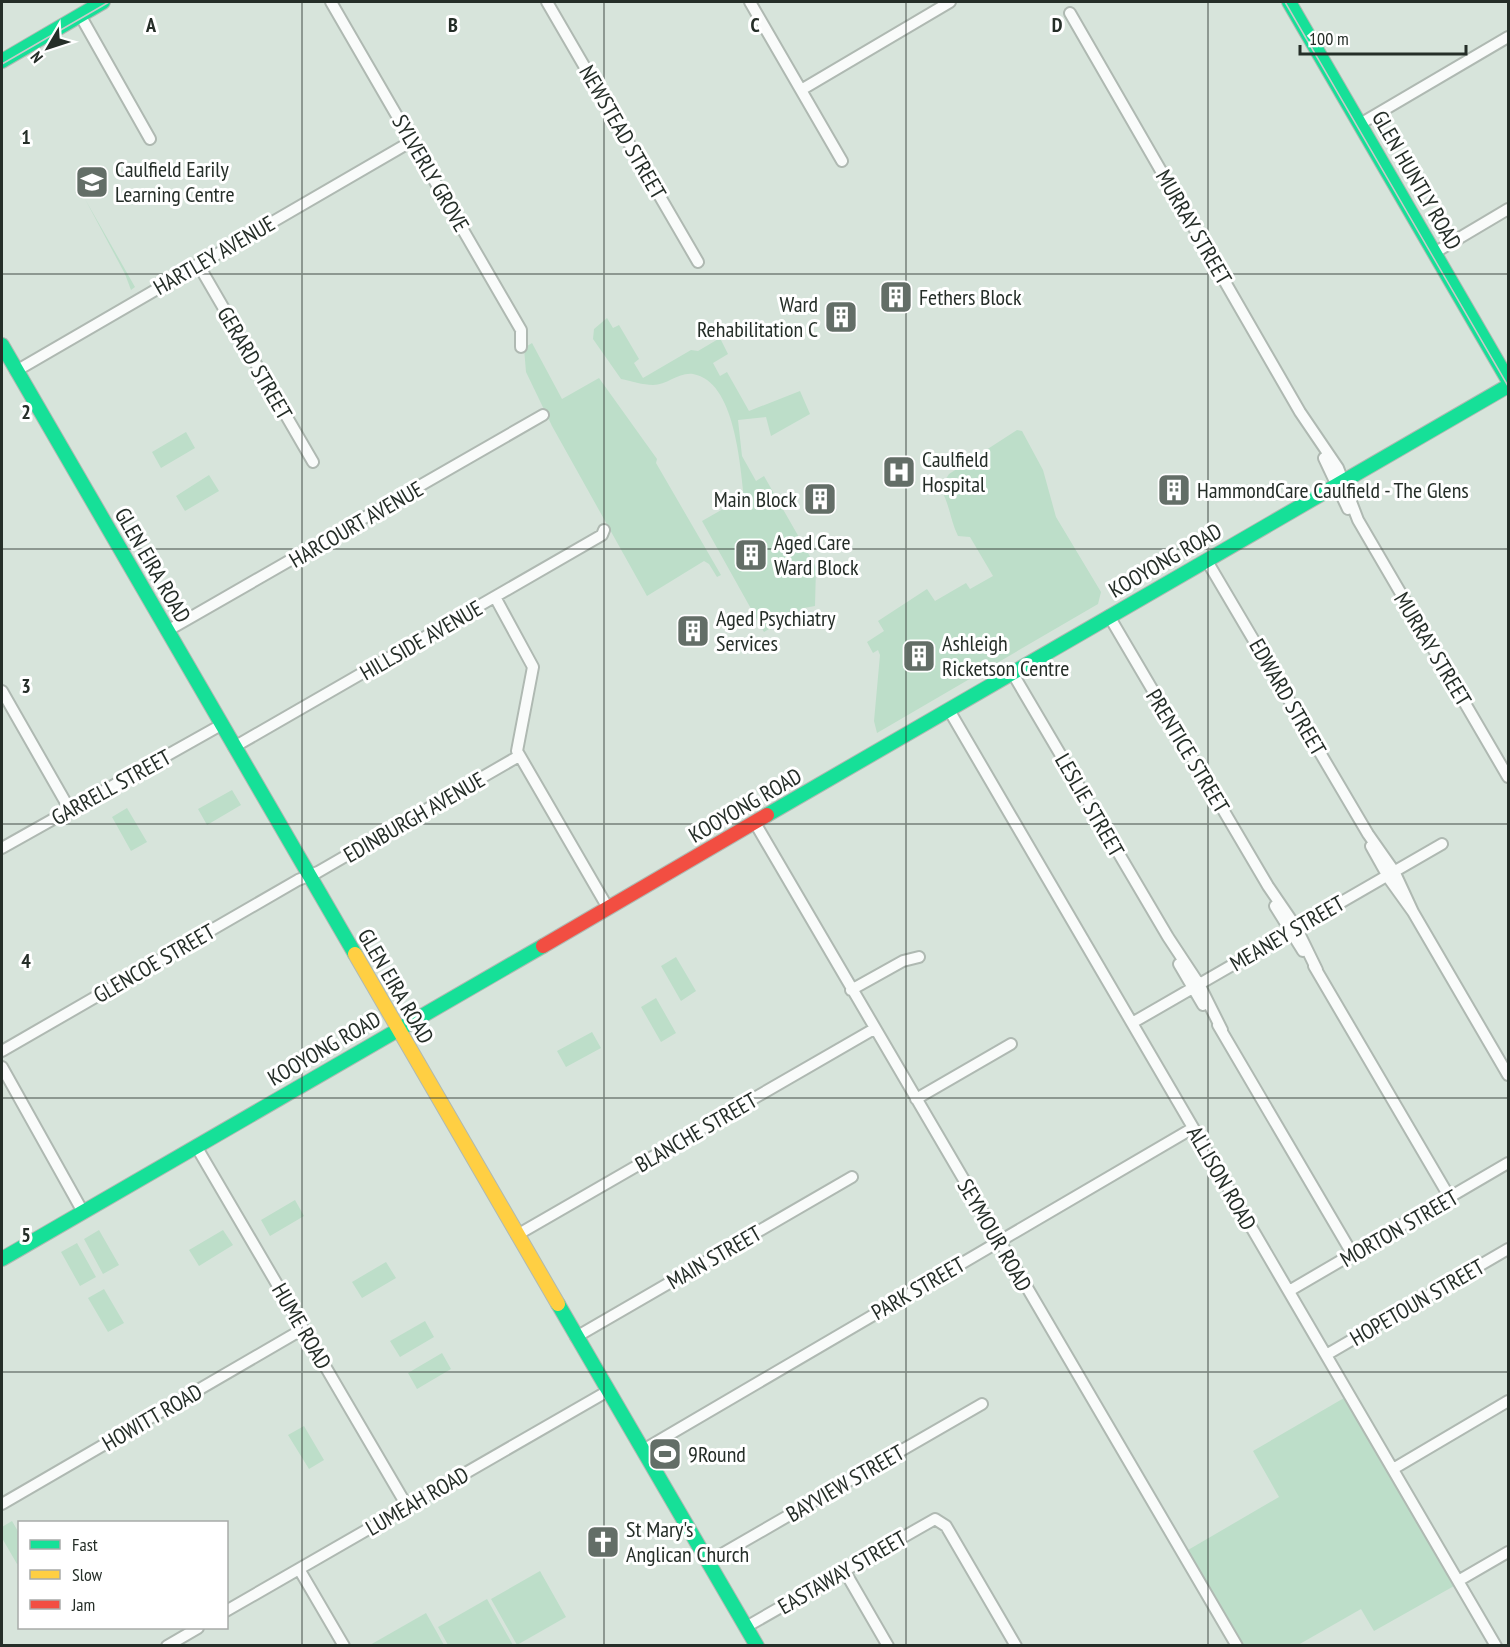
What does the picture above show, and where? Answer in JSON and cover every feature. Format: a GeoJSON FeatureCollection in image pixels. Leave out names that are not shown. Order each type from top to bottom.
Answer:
{"type":"FeatureCollection","features":[{"type":"Feature","properties":{"kind":"street","name":"SYLVERLY GROVE"},"geometry":{"type":"LineString","coordinates":[[331,2],[522,330],[520,347]]}},
{"type":"Feature","properties":{"kind":"street","name":"NEWSTEAD STREET"},"geometry":{"type":"LineString","coordinates":[[547,2],[698,262]]}},
{"type":"Feature","properties":{"kind":"street"},"geometry":{"type":"LineString","coordinates":[[750,2],[842,160]]}},
{"type":"Feature","properties":{"kind":"street"},"geometry":{"type":"LineString","coordinates":[[801,90],[951,2]]}},
{"type":"Feature","properties":{"kind":"street","name":"GLEN HUNTLY ROAD"},"geometry":{"type":"LineString","coordinates":[[1288,2],[1509,380]]}},
{"type":"Feature","properties":{"kind":"street"},"geometry":{"type":"LineString","coordinates":[[2,61],[91,6],[150,139]]}},
{"type":"Feature","properties":{"kind":"street","name":"MURRAY STREET"},"geometry":{"type":"LineString","coordinates":[[1070,13],[1318,442],[1340,484],[1346,507],[1358,520],[1509,777]]}},
{"type":"Feature","properties":{"kind":"street"},"geometry":{"type":"LineString","coordinates":[[1360,124],[1509,36]]}},
{"type":"Feature","properties":{"kind":"street","name":"HARTLEY AVENUE"},"geometry":{"type":"LineString","coordinates":[[16,371],[412,141]]}},
{"type":"Feature","properties":{"kind":"street"},"geometry":{"type":"LineString","coordinates":[[1434,253],[1509,209]]}},
{"type":"Feature","properties":{"kind":"street","name":"GERARD STREET"},"geometry":{"type":"LineString","coordinates":[[198,264],[313,462]]}},
{"type":"Feature","properties":{"kind":"street","name":"GLEN EIRA ROAD"},"geometry":{"type":"LineString","coordinates":[[2,345],[397,1030],[757,1646]]}},
{"type":"Feature","properties":{"kind":"street","name":"KOOYONG ROAD"},"geometry":{"type":"LineString","coordinates":[[2,1258],[1509,386]]}},
{"type":"Feature","properties":{"kind":"street","name":"HARCOURT AVENUE"},"geometry":{"type":"LineString","coordinates":[[167,631],[543,415]]}},
{"type":"Feature","properties":{"kind":"street","name":"HILLSIDE AVENUE"},"geometry":{"type":"LineString","coordinates":[[234,747],[602,535],[604,530]]}},
{"type":"Feature","properties":{"kind":"street","name":"EDWARD STREET"},"geometry":{"type":"LineString","coordinates":[[1207,561],[1509,1075]]}},
{"type":"Feature","properties":{"kind":"street"},"geometry":{"type":"LineString","coordinates":[[495,597],[533,667],[518,736],[519,756],[608,908]]}},
{"type":"Feature","properties":{"kind":"street","name":"PRENTICE STREET"},"geometry":{"type":"LineString","coordinates":[[1109,616],[1450,1198]]}},
{"type":"Feature","properties":{"kind":"street","name":"LESLIE STREET"},"geometry":{"type":"LineString","coordinates":[[1013,674],[1353,1254]]}},
{"type":"Feature","properties":{"kind":"street"},"geometry":{"type":"LineString","coordinates":[[2,691],[70,810]]}},
{"type":"Feature","properties":{"kind":"street","name":"ALLISON ROAD"},"geometry":{"type":"LineString","coordinates":[[949,710],[1496,1646]]}},
{"type":"Feature","properties":{"kind":"street","name":"GARRELL STREET"},"geometry":{"type":"LineString","coordinates":[[2,848],[221,725]]}},
{"type":"Feature","properties":{"kind":"street","name":"EDINBURGH AVENUE"},"geometry":{"type":"LineString","coordinates":[[308,876],[519,756]]}},
{"type":"Feature","properties":{"kind":"street","name":"SEYMOUR ROAD"},"geometry":{"type":"LineString","coordinates":[[754,823],[1237,1646]]}},
{"type":"Feature","properties":{"kind":"street","name":"MEANEY STREET"},"geometry":{"type":"LineString","coordinates":[[1132,1023],[1442,844]]}},
{"type":"Feature","properties":{"kind":"street","name":"GLENCOE STREET"},"geometry":{"type":"LineString","coordinates":[[2,1052],[308,876]]}},
{"type":"Feature","properties":{"kind":"street"},"geometry":{"type":"LineString","coordinates":[[851,990],[903,961],[919,957]]}},
{"type":"Feature","properties":{"kind":"street","name":"BLANCHE STREET"},"geometry":{"type":"LineString","coordinates":[[517,1235],[874,1029]]}},
{"type":"Feature","properties":{"kind":"street"},"geometry":{"type":"LineString","coordinates":[[916,1099],[1011,1044]]}},
{"type":"Feature","properties":{"kind":"street"},"geometry":{"type":"LineString","coordinates":[[2,1067],[82,1212]]}},
{"type":"Feature","properties":{"kind":"street","name":"PARK STREET"},"geometry":{"type":"LineString","coordinates":[[643,1450],[1193,1128]]}},
{"type":"Feature","properties":{"kind":"street","name":"HUME ROAD"},"geometry":{"type":"LineString","coordinates":[[196,1146],[407,1506]]}},
{"type":"Feature","properties":{"kind":"street","name":"MORTON STREET"},"geometry":{"type":"LineString","coordinates":[[1289,1292],[1509,1163]]}},
{"type":"Feature","properties":{"kind":"street","name":"MAIN STREET"},"geometry":{"type":"LineString","coordinates":[[576,1337],[852,1177]]}},
{"type":"Feature","properties":{"kind":"street","name":"HOPETOUN STREET"},"geometry":{"type":"LineString","coordinates":[[1326,1356],[1509,1249]]}},
{"type":"Feature","properties":{"kind":"street","name":"HOWITT ROAD"},"geometry":{"type":"LineString","coordinates":[[2,1504],[303,1329]]}},
{"type":"Feature","properties":{"kind":"street","name":"LUMEAH ROAD"},"geometry":{"type":"LineString","coordinates":[[228,1610],[608,1391]]}},
{"type":"Feature","properties":{"kind":"street"},"geometry":{"type":"LineString","coordinates":[[1393,1469],[1509,1401]]}},
{"type":"Feature","properties":{"kind":"street","name":"BAYVIEW STREET"},"geometry":{"type":"LineString","coordinates":[[708,1562],[982,1404]]}},
{"type":"Feature","properties":{"kind":"street","name":"EASTAWAY STREET"},"geometry":{"type":"LineString","coordinates":[[746,1627],[929,1521],[938,1520],[946,1526],[1016,1646]]}},
{"type":"Feature","properties":{"kind":"street"},"geometry":{"type":"LineString","coordinates":[[1458,1581],[1509,1552]]}},
{"type":"Feature","properties":{"kind":"street"},"geometry":{"type":"LineString","coordinates":[[299,1569],[344,1646]]}},
{"type":"Feature","properties":{"kind":"street"},"geometry":{"type":"LineString","coordinates":[[844,1570],[888,1646]]}},
{"type":"Feature","properties":{"kind":"street"},"geometry":{"type":"LineString","coordinates":[[167,1646],[196,1629]]}},
{"type":"Feature","properties":{"kind":"green space"},"geometry":{"type":"Polygon","coordinates":[[[85,199],[135,287],[131,290],[125,274],[85,199]]]}},
{"type":"Feature","properties":{"kind":"green space"},"geometry":{"type":"Polygon","coordinates":[[[607,318],[613,328],[619,325],[639,359],[634,363],[643,378],[691,350],[698,351],[720,338],[728,354],[713,363],[720,376],[727,372],[749,411],[800,391],[810,414],[771,436],[766,417],[738,420],[742,456],[756,481],[764,476],[816,567],[815,606],[804,608],[764,632],[702,521],[744,497],[737,446],[727,408],[718,392],[707,380],[693,374],[653,385],[621,379],[593,339],[594,329],[607,318]]]}},
{"type":"Feature","properties":{"kind":"green space"},"geometry":{"type":"Polygon","coordinates":[[[532,343],[562,399],[599,378],[657,459],[656,463],[721,575],[717,577],[709,564],[704,561],[647,596],[552,426],[526,372],[524,348],[532,343]]]}},
{"type":"Feature","properties":{"kind":"green space"},"geometry":{"type":"Polygon","coordinates":[[[1017,430],[1022,431],[1043,470],[1056,517],[1101,592],[1098,604],[877,733],[874,721],[880,655],[878,650],[873,653],[867,642],[884,631],[878,621],[927,589],[935,601],[966,583],[970,589],[993,576],[970,537],[958,536],[940,488],[949,474],[1017,430]]]}},
{"type":"Feature","properties":{"kind":"green space"},"geometry":{"type":"Polygon","coordinates":[[[186,432],[195,448],[161,468],[152,452],[186,432]]]}},
{"type":"Feature","properties":{"kind":"green space"},"geometry":{"type":"Polygon","coordinates":[[[209,475],[219,491],[185,511],[176,496],[209,475]]]}},
{"type":"Feature","properties":{"kind":"green space"},"geometry":{"type":"Polygon","coordinates":[[[232,790],[241,805],[207,825],[198,809],[232,790]]]}},
{"type":"Feature","properties":{"kind":"green space"},"geometry":{"type":"Polygon","coordinates":[[[127,808],[147,842],[131,851],[112,817],[127,808]]]}},
{"type":"Feature","properties":{"kind":"green space"},"geometry":{"type":"Polygon","coordinates":[[[676,957],[696,991],[681,1001],[661,966],[676,957]]]}},
{"type":"Feature","properties":{"kind":"green space"},"geometry":{"type":"Polygon","coordinates":[[[656,998],[676,1033],[661,1042],[641,1007],[656,998]]]}},
{"type":"Feature","properties":{"kind":"green space"},"geometry":{"type":"Polygon","coordinates":[[[592,1032],[601,1048],[566,1067],[557,1051],[592,1032]]]}},
{"type":"Feature","properties":{"kind":"green space"},"geometry":{"type":"Polygon","coordinates":[[[295,1200],[304,1216],[270,1236],[261,1220],[295,1200]]]}},
{"type":"Feature","properties":{"kind":"green space"},"geometry":{"type":"Polygon","coordinates":[[[99,1230],[119,1265],[103,1274],[84,1239],[99,1230]]]}},
{"type":"Feature","properties":{"kind":"green space"},"geometry":{"type":"Polygon","coordinates":[[[223,1230],[233,1245],[199,1266],[189,1250],[223,1230]]]}},
{"type":"Feature","properties":{"kind":"green space"},"geometry":{"type":"Polygon","coordinates":[[[77,1243],[96,1277],[80,1286],[61,1252],[77,1243]]]}},
{"type":"Feature","properties":{"kind":"green space"},"geometry":{"type":"Polygon","coordinates":[[[386,1262],[396,1278],[362,1298],[352,1282],[386,1262]]]}},
{"type":"Feature","properties":{"kind":"green space"},"geometry":{"type":"Polygon","coordinates":[[[104,1289],[124,1323],[108,1332],[88,1298],[104,1289]]]}},
{"type":"Feature","properties":{"kind":"green space"},"geometry":{"type":"Polygon","coordinates":[[[425,1321],[434,1337],[400,1357],[390,1341],[425,1321]]]}},
{"type":"Feature","properties":{"kind":"green space"},"geometry":{"type":"Polygon","coordinates":[[[442,1353],[451,1369],[417,1389],[408,1373],[442,1353]]]}},
{"type":"Feature","properties":{"kind":"green space"},"geometry":{"type":"Polygon","coordinates":[[[1344,1398],[1454,1586],[1374,1631],[1361,1609],[1298,1645],[1244,1645],[1188,1550],[1279,1497],[1253,1451],[1344,1398]]]}},
{"type":"Feature","properties":{"kind":"green space"},"geometry":{"type":"Polygon","coordinates":[[[304,1426],[324,1460],[309,1469],[288,1435],[304,1426]]]}},
{"type":"Feature","properties":{"kind":"green space"},"geometry":{"type":"Polygon","coordinates":[[[12,1521],[18,1531],[17,1564],[2,1538],[2,1527],[12,1521]]]}},
{"type":"Feature","properties":{"kind":"green space"},"geometry":{"type":"Polygon","coordinates":[[[540,1571],[566,1617],[517,1645],[491,1599],[540,1571]]]}},
{"type":"Feature","properties":{"kind":"green space"},"geometry":{"type":"Polygon","coordinates":[[[487,1599],[513,1645],[448,1645],[438,1627],[487,1599]]]}},
{"type":"Feature","properties":{"kind":"green space"},"geometry":{"type":"Polygon","coordinates":[[[426,1613],[444,1645],[370,1645],[426,1613]]]}},
{"type":"Feature","properties":{"kind":"tram line"},"geometry":{"type":"LineString","coordinates":[[2,64],[109,2]]}},
{"type":"Feature","properties":{"kind":"tram line"},"geometry":{"type":"LineString","coordinates":[[1285,2],[1508,386]]}},
{"type":"Feature","properties":{"kind":"traffic: fast"},"geometry":{"type":"LineString","coordinates":[[2,61],[103,2]]}},
{"type":"Feature","properties":{"kind":"traffic: fast"},"geometry":{"type":"LineString","coordinates":[[1289,2],[1508,380]]}},
{"type":"Feature","properties":{"kind":"traffic: fast"},"geometry":{"type":"LineString","coordinates":[[2,345],[355,954]]}},
{"type":"Feature","properties":{"kind":"traffic: fast"},"geometry":{"type":"LineString","coordinates":[[767,815],[1508,386]]}},
{"type":"Feature","properties":{"kind":"traffic: fast"},"geometry":{"type":"LineString","coordinates":[[2,1259],[543,946]]}},
{"type":"Feature","properties":{"kind":"traffic: fast"},"geometry":{"type":"LineString","coordinates":[[558,1304],[757,1646]]}},
{"type":"Feature","properties":{"kind":"traffic: slow"},"geometry":{"type":"LineString","coordinates":[[355,954],[558,1304]]}},
{"type":"Feature","properties":{"kind":"traffic: jam"},"geometry":{"type":"LineString","coordinates":[[543,946],[767,815]]}},
{"type":"Feature","properties":{"kind":"place","name":"Caulfield Earily Learning Centre"},"geometry":{"type":"Point","coordinates":[92,182]}},
{"type":"Feature","properties":{"kind":"place","name":"Fethers Block"},"geometry":{"type":"Point","coordinates":[896,297]}},
{"type":"Feature","properties":{"kind":"place","name":"Ward Rehabilitation C"},"geometry":{"type":"Point","coordinates":[841,317]}},
{"type":"Feature","properties":{"kind":"place","name":"Caulfield Hospital"},"geometry":{"type":"Point","coordinates":[899,472]}},
{"type":"Feature","properties":{"kind":"place","name":"HammondCare Caulfield - The Glens"},"geometry":{"type":"Point","coordinates":[1174,490]}},
{"type":"Feature","properties":{"kind":"place","name":"Main Block"},"geometry":{"type":"Point","coordinates":[820,499]}},
{"type":"Feature","properties":{"kind":"place","name":"Aged Care Ward Block"},"geometry":{"type":"Point","coordinates":[751,555]}},
{"type":"Feature","properties":{"kind":"place","name":"Aged Psychiatry Services"},"geometry":{"type":"Point","coordinates":[693,631]}},
{"type":"Feature","properties":{"kind":"place","name":"Ashleigh Ricketson Centre"},"geometry":{"type":"Point","coordinates":[919,656]}},
{"type":"Feature","properties":{"kind":"place","name":"9Round"},"geometry":{"type":"Point","coordinates":[665,1454]}},
{"type":"Feature","properties":{"kind":"place","name":"St Mary's Anglican Church"},"geometry":{"type":"Point","coordinates":[603,1542]}}]}
